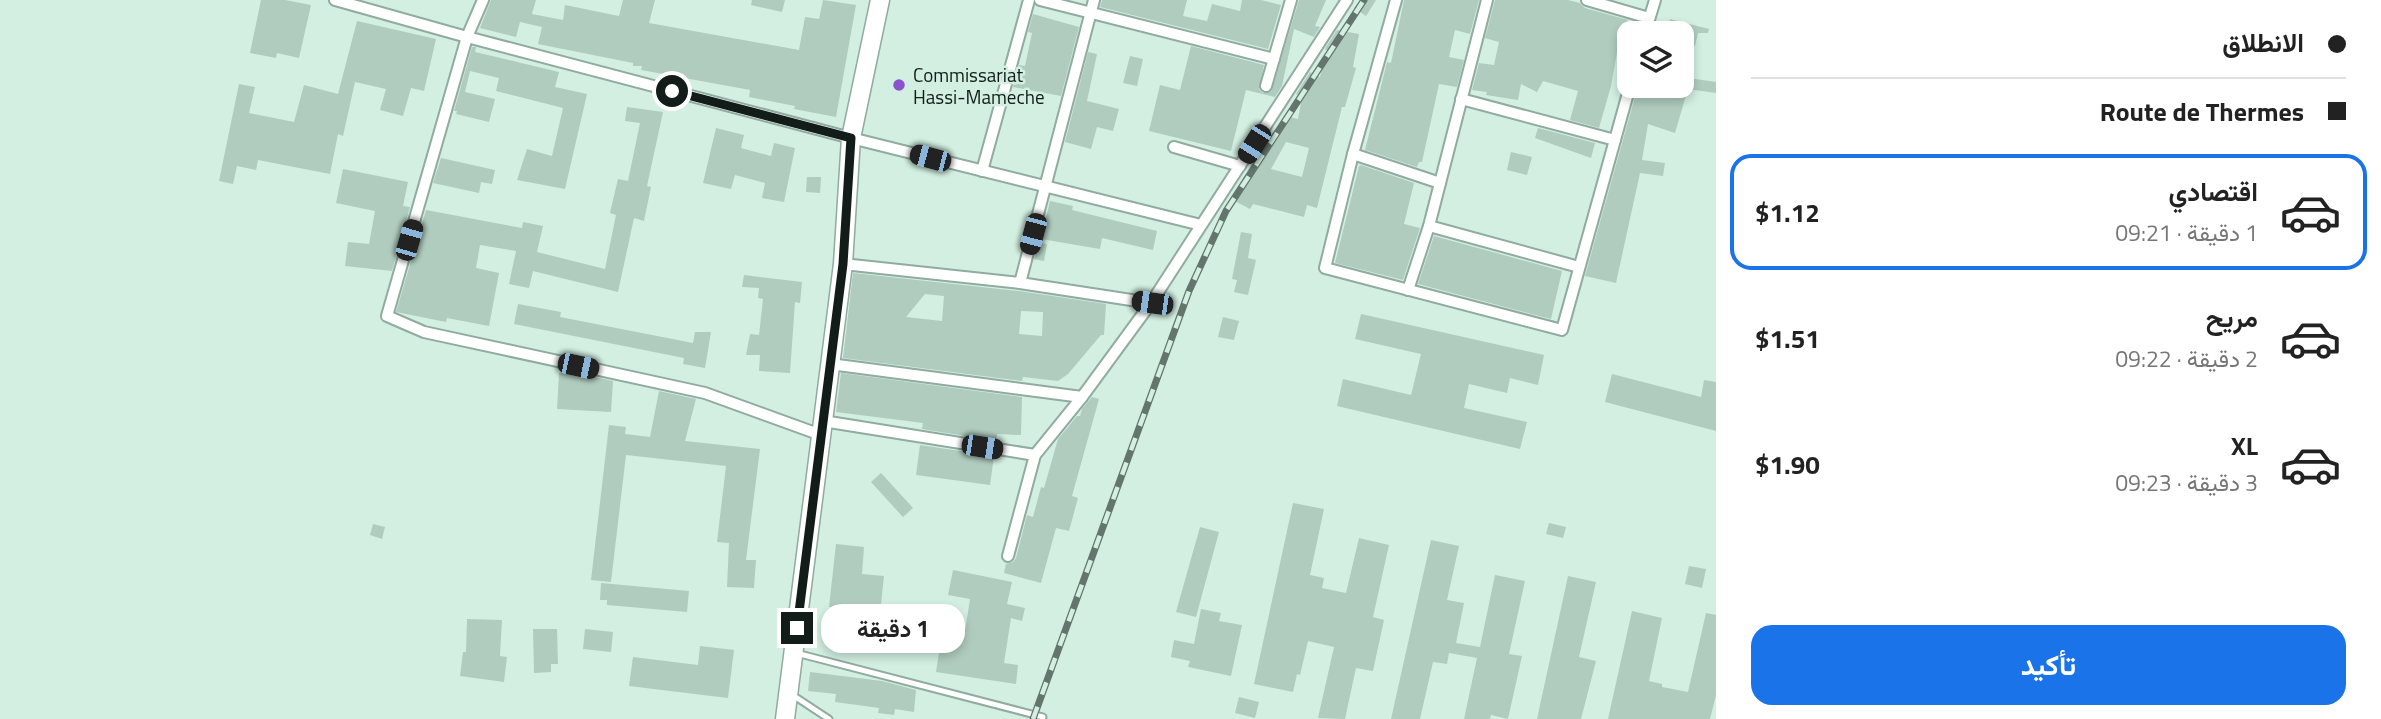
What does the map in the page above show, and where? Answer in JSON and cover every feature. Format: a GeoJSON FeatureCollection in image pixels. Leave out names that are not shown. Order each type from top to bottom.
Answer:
{"type":"FeatureCollection","features":[{"type":"Feature","properties":{"kind":"main road"},"geometry":{"type":"LineString","coordinates":[[785,719],[843,264],[851,138],[880,0]]}},
{"type":"Feature","properties":{"kind":"street"},"geometry":{"type":"LineString","coordinates":[[335,0],[851,138],[1201,225]]}},
{"type":"Feature","properties":{"kind":"street"},"geometry":{"type":"LineString","coordinates":[[483,0],[467,37],[387,317],[424,332],[705,393],[822,428],[1035,456]]}},
{"type":"Feature","properties":{"kind":"street"},"geometry":{"type":"LineString","coordinates":[[982,171],[1029,0]]}},
{"type":"Feature","properties":{"kind":"street"},"geometry":{"type":"LineString","coordinates":[[1040,0],[1274,59]]}},
{"type":"Feature","properties":{"kind":"street"},"geometry":{"type":"LineString","coordinates":[[1020,284],[1094,0]]}},
{"type":"Feature","properties":{"kind":"street"},"geometry":{"type":"LineString","coordinates":[[1266,86],[1291,0]]}},
{"type":"Feature","properties":{"kind":"street"},"geometry":{"type":"LineString","coordinates":[[1007,556],[1035,456],[1152,303],[1347,0]]}},
{"type":"Feature","properties":{"kind":"street"},"geometry":{"type":"LineString","coordinates":[[1396,0],[1353,154],[1325,268],[1562,330],[1627,98]]}},
{"type":"Feature","properties":{"kind":"street"},"geometry":{"type":"LineString","coordinates":[[1408,290],[1429,226],[1487,0]]}},
{"type":"Feature","properties":{"kind":"street"},"geometry":{"type":"LineString","coordinates":[[1587,0],[1649,18]]}},
{"type":"Feature","properties":{"kind":"street"},"geometry":{"type":"LineString","coordinates":[[1648,21],[1655,0]]}},
{"type":"Feature","properties":{"kind":"street"},"geometry":{"type":"LineString","coordinates":[[1461,99],[1615,141]]}},
{"type":"Feature","properties":{"kind":"street"},"geometry":{"type":"LineString","coordinates":[[1174,147],[1240,166]]}},
{"type":"Feature","properties":{"kind":"street"},"geometry":{"type":"LineString","coordinates":[[1353,154],[1440,183]]}},
{"type":"Feature","properties":{"kind":"street"},"geometry":{"type":"LineString","coordinates":[[1429,226],[1579,267]]}},
{"type":"Feature","properties":{"kind":"street"},"geometry":{"type":"LineString","coordinates":[[843,264],[1020,284],[1152,303]]}},
{"type":"Feature","properties":{"kind":"street"},"geometry":{"type":"LineString","coordinates":[[830,364],[1082,397]]}},
{"type":"Feature","properties":{"kind":"lane"},"geometry":{"type":"LineString","coordinates":[[793,652],[1043,717]]}},
{"type":"Feature","properties":{"kind":"lane"},"geometry":{"type":"LineString","coordinates":[[788,692],[829,719]]}},
{"type":"Feature","properties":{"kind":"building"},"geometry":{"type":"Polygon","coordinates":[[[261,0],[285,0],[311,5],[299,58],[277,53],[276,58],[250,53],[261,0]]]}},
{"type":"Feature","properties":{"kind":"building"},"geometry":{"type":"Polygon","coordinates":[[[491,0],[536,0],[532,14],[563,20],[565,5],[619,16],[623,0],[655,0],[649,23],[799,50],[805,17],[819,19],[823,0],[856,5],[836,117],[749,97],[750,90],[641,70],[642,66],[633,66],[633,63],[538,44],[542,27],[520,22],[516,37],[480,28],[491,0]]]}},
{"type":"Feature","properties":{"kind":"building"},"geometry":{"type":"Polygon","coordinates":[[[752,0],[785,0],[782,12],[751,5],[752,0]]]}},
{"type":"Feature","properties":{"kind":"building"},"geometry":{"type":"Polygon","coordinates":[[[1102,0],[1187,0],[1183,16],[1207,21],[1212,4],[1240,11],[1242,0],[1261,0],[1281,5],[1268,49],[1100,7],[1102,0]]]}},
{"type":"Feature","properties":{"kind":"building"},"geometry":{"type":"Polygon","coordinates":[[[1299,0],[1326,0],[1315,26],[1320,27],[1314,37],[1294,29],[1282,86],[1275,97],[1246,90],[1231,151],[1149,131],[1160,85],[1180,90],[1191,46],[1264,65],[1259,89],[1263,93],[1271,92],[1299,0]]]}},
{"type":"Feature","properties":{"kind":"building"},"geometry":{"type":"Polygon","coordinates":[[[1360,0],[1376,0],[1366,16],[1354,8],[1360,0]]]}},
{"type":"Feature","properties":{"kind":"building"},"geometry":{"type":"Polygon","coordinates":[[[1404,0],[1479,0],[1470,34],[1455,30],[1449,57],[1464,60],[1457,87],[1439,84],[1422,162],[1419,162],[1417,167],[1365,150],[1387,62],[1391,63],[1404,0]]]}},
{"type":"Feature","properties":{"kind":"building"},"geometry":{"type":"Polygon","coordinates":[[[1495,0],[1568,0],[1580,3],[1585,8],[1628,20],[1617,21],[1617,53],[1599,128],[1570,120],[1578,91],[1543,81],[1537,92],[1521,84],[1518,100],[1472,90],[1479,63],[1494,65],[1499,42],[1485,38],[1495,0]]]}},
{"type":"Feature","properties":{"kind":"building"},"geometry":{"type":"Polygon","coordinates":[[[1033,14],[1079,27],[1061,96],[1013,87],[1019,65],[1025,66],[1032,33],[1028,32],[1033,14]]]}},
{"type":"Feature","properties":{"kind":"building"},"geometry":{"type":"Polygon","coordinates":[[[357,21],[436,39],[424,91],[411,88],[403,116],[380,110],[386,89],[355,82],[343,136],[338,134],[330,174],[258,160],[256,170],[237,166],[233,184],[219,181],[239,84],[255,87],[249,113],[294,122],[304,85],[338,94],[357,21]]]}},
{"type":"Feature","properties":{"kind":"building"},"geometry":{"type":"Polygon","coordinates":[[[1694,25],[1709,29],[1708,33],[1698,33],[1695,46],[1694,25]]]}},
{"type":"Feature","properties":{"kind":"building"},"geometry":{"type":"Polygon","coordinates":[[[1337,30],[1359,34],[1353,67],[1356,68],[1345,107],[1342,107],[1317,208],[1307,205],[1304,217],[1253,204],[1250,209],[1231,199],[1264,142],[1270,145],[1273,133],[1277,134],[1285,116],[1298,119],[1302,97],[1296,94],[1310,72],[1320,77],[1326,47],[1337,30]],[[1286,142],[1271,169],[1302,177],[1309,148],[1286,142]]]}},
{"type":"Feature","properties":{"kind":"building"},"geometry":{"type":"Polygon","coordinates":[[[472,47],[476,47],[475,52],[559,72],[555,87],[587,94],[565,189],[517,180],[527,149],[552,156],[563,108],[496,91],[499,78],[470,71],[465,92],[495,99],[489,122],[456,114],[457,111],[454,111],[472,47]]]}},
{"type":"Feature","properties":{"kind":"building"},"geometry":{"type":"Polygon","coordinates":[[[1088,52],[1097,54],[1087,101],[1119,109],[1113,131],[1097,127],[1091,149],[1065,142],[1088,52]]]}},
{"type":"Feature","properties":{"kind":"building"},"geometry":{"type":"Polygon","coordinates":[[[1130,56],[1143,59],[1137,86],[1123,83],[1130,56]]]}},
{"type":"Feature","properties":{"kind":"building"},"geometry":{"type":"Polygon","coordinates":[[[1694,79],[1716,82],[1716,93],[1694,90],[1694,79]]]}},
{"type":"Feature","properties":{"kind":"building"},"geometry":{"type":"Polygon","coordinates":[[[1635,98],[1685,98],[1675,133],[1648,124],[1642,160],[1665,163],[1663,176],[1640,173],[1616,283],[1585,276],[1635,98]]]}},
{"type":"Feature","properties":{"kind":"building"},"geometry":{"type":"Polygon","coordinates":[[[627,107],[663,112],[647,186],[651,187],[644,221],[634,218],[618,292],[533,271],[529,288],[509,284],[516,251],[480,245],[476,268],[499,273],[489,326],[447,318],[446,322],[396,312],[426,210],[522,228],[523,222],[543,226],[537,252],[605,269],[616,215],[610,213],[618,179],[628,181],[640,123],[625,121],[627,107]]]}},
{"type":"Feature","properties":{"kind":"building"},"geometry":{"type":"Polygon","coordinates":[[[716,128],[744,135],[741,148],[771,156],[774,143],[795,148],[784,202],[762,198],[765,183],[735,175],[731,189],[703,183],[716,128]]]}},
{"type":"Feature","properties":{"kind":"building"},"geometry":{"type":"Polygon","coordinates":[[[1538,128],[1595,143],[1591,158],[1535,138],[1538,128]]]}},
{"type":"Feature","properties":{"kind":"building"},"geometry":{"type":"Polygon","coordinates":[[[1511,152],[1532,157],[1527,175],[1507,170],[1511,152]]]}},
{"type":"Feature","properties":{"kind":"building"},"geometry":{"type":"Polygon","coordinates":[[[441,158],[495,170],[492,184],[481,182],[479,193],[433,183],[441,158]]]}},
{"type":"Feature","properties":{"kind":"building"},"geometry":{"type":"Polygon","coordinates":[[[1361,165],[1414,183],[1404,224],[1420,228],[1403,280],[1335,263],[1361,165]]]}},
{"type":"Feature","properties":{"kind":"building"},"geometry":{"type":"Polygon","coordinates":[[[343,169],[408,182],[403,206],[410,207],[392,271],[345,266],[348,242],[369,244],[375,211],[336,203],[343,169]]]}},
{"type":"Feature","properties":{"kind":"building"},"geometry":{"type":"Polygon","coordinates":[[[807,177],[821,177],[820,193],[806,192],[807,177]]]}},
{"type":"Feature","properties":{"kind":"building"},"geometry":{"type":"Polygon","coordinates":[[[1050,201],[1073,206],[1072,210],[1157,231],[1153,250],[1102,238],[1100,249],[1041,239],[1050,201]]]}},
{"type":"Feature","properties":{"kind":"building"},"geometry":{"type":"Polygon","coordinates":[[[1241,232],[1252,234],[1248,258],[1256,260],[1248,295],[1234,292],[1237,280],[1232,279],[1241,232]]]}},
{"type":"Feature","properties":{"kind":"building"},"geometry":{"type":"Polygon","coordinates":[[[1434,236],[1562,271],[1551,319],[1418,284],[1434,236]]]}},
{"type":"Feature","properties":{"kind":"building"},"geometry":{"type":"Polygon","coordinates":[[[1039,243],[1047,244],[1044,261],[1034,259],[1039,243]]]}},
{"type":"Feature","properties":{"kind":"building"},"geometry":{"type":"Polygon","coordinates":[[[853,273],[1019,291],[1106,304],[1104,335],[1101,335],[1068,374],[1058,381],[1023,377],[1022,381],[843,358],[853,273]],[[925,294],[906,317],[942,321],[944,296],[925,294]],[[1021,311],[1019,334],[1042,336],[1043,312],[1021,311]]]}},
{"type":"Feature","properties":{"kind":"building"},"geometry":{"type":"Polygon","coordinates":[[[744,275],[802,282],[800,303],[795,302],[790,373],[759,371],[760,355],[746,355],[750,334],[759,335],[763,299],[758,298],[759,288],[742,287],[744,275]]]}},
{"type":"Feature","properties":{"kind":"building"},"geometry":{"type":"Polygon","coordinates":[[[518,304],[561,312],[560,317],[693,343],[695,332],[711,332],[705,368],[683,364],[684,358],[514,324],[518,304]]]}},
{"type":"Feature","properties":{"kind":"building"},"geometry":{"type":"Polygon","coordinates":[[[1361,314],[1544,355],[1538,385],[1510,378],[1507,393],[1469,384],[1464,408],[1527,422],[1520,449],[1337,406],[1343,379],[1411,395],[1421,354],[1355,339],[1361,314]]]}},
{"type":"Feature","properties":{"kind":"building"},"geometry":{"type":"Polygon","coordinates":[[[1223,317],[1239,321],[1234,340],[1218,337],[1223,317]]]}},
{"type":"Feature","properties":{"kind":"building"},"geometry":{"type":"Polygon","coordinates":[[[559,373],[581,374],[613,381],[611,412],[557,409],[559,373]]]}},
{"type":"Feature","properties":{"kind":"building"},"geometry":{"type":"Polygon","coordinates":[[[841,373],[1022,397],[1021,435],[997,434],[996,441],[922,429],[923,423],[836,412],[841,373]]]}},
{"type":"Feature","properties":{"kind":"building"},"geometry":{"type":"Polygon","coordinates":[[[1612,374],[1701,397],[1704,380],[1716,382],[1716,431],[1605,402],[1612,374]]]}},
{"type":"Feature","properties":{"kind":"building"},"geometry":{"type":"Polygon","coordinates":[[[659,391],[696,399],[685,441],[760,449],[746,560],[756,560],[754,588],[727,587],[729,543],[717,542],[726,466],[626,455],[611,582],[591,580],[609,425],[626,427],[625,434],[650,437],[659,391]]]}},
{"type":"Feature","properties":{"kind":"building"},"geometry":{"type":"Polygon","coordinates":[[[1092,397],[1099,399],[1072,496],[1078,498],[1069,531],[1056,528],[1041,583],[1004,573],[1006,564],[1016,558],[1027,515],[1033,517],[1058,439],[1077,416],[1080,416],[1092,397]]]}},
{"type":"Feature","properties":{"kind":"building"},"geometry":{"type":"Polygon","coordinates":[[[920,445],[994,456],[990,485],[916,475],[920,445]]]}},
{"type":"Feature","properties":{"kind":"building"},"geometry":{"type":"Polygon","coordinates":[[[881,473],[913,508],[903,517],[871,482],[881,473]]]}},
{"type":"Feature","properties":{"kind":"building"},"geometry":{"type":"Polygon","coordinates":[[[1293,503],[1324,509],[1310,575],[1324,578],[1322,588],[1346,593],[1359,538],[1389,545],[1373,617],[1384,620],[1373,671],[1356,668],[1345,719],[1318,718],[1334,647],[1308,641],[1293,692],[1254,684],[1293,503]]]}},
{"type":"Feature","properties":{"kind":"building"},"geometry":{"type":"Polygon","coordinates":[[[1549,523],[1566,527],[1563,538],[1546,534],[1549,523]]]}},
{"type":"Feature","properties":{"kind":"building"},"geometry":{"type":"Polygon","coordinates":[[[373,524],[385,527],[382,539],[370,535],[373,524]]]}},
{"type":"Feature","properties":{"kind":"building"},"geometry":{"type":"Polygon","coordinates":[[[1200,527],[1219,532],[1196,617],[1176,612],[1200,527]]]}},
{"type":"Feature","properties":{"kind":"building"},"geometry":{"type":"Polygon","coordinates":[[[1431,540],[1459,546],[1447,600],[1464,603],[1456,643],[1480,647],[1495,575],[1525,581],[1509,654],[1522,656],[1508,719],[1491,715],[1490,719],[1464,719],[1477,658],[1449,653],[1447,664],[1433,662],[1420,719],[1391,719],[1431,540]]]}},
{"type":"Feature","properties":{"kind":"building"},"geometry":{"type":"Polygon","coordinates":[[[836,544],[864,547],[862,574],[884,576],[880,613],[829,607],[836,544]]]}},
{"type":"Feature","properties":{"kind":"building"},"geometry":{"type":"Polygon","coordinates":[[[1689,566],[1706,569],[1702,588],[1685,584],[1689,566]]]}},
{"type":"Feature","properties":{"kind":"building"},"geometry":{"type":"Polygon","coordinates":[[[953,570],[1012,582],[1007,604],[1025,608],[1022,621],[1011,618],[1004,663],[1018,665],[1016,684],[936,672],[942,633],[964,637],[970,599],[948,595],[953,570]]]}},
{"type":"Feature","properties":{"kind":"building"},"geometry":{"type":"Polygon","coordinates":[[[1568,576],[1596,582],[1579,657],[1596,661],[1581,719],[1537,719],[1568,576]]]}},
{"type":"Feature","properties":{"kind":"building"},"geometry":{"type":"Polygon","coordinates":[[[601,583],[689,591],[687,612],[607,605],[607,600],[600,600],[601,583]]]}},
{"type":"Feature","properties":{"kind":"building"},"geometry":{"type":"Polygon","coordinates":[[[1201,609],[1221,613],[1219,621],[1242,625],[1231,676],[1188,667],[1190,661],[1171,657],[1174,640],[1194,644],[1201,609]]]}},
{"type":"Feature","properties":{"kind":"building"},"geometry":{"type":"Polygon","coordinates":[[[1632,611],[1662,618],[1649,681],[1662,684],[1662,687],[1688,692],[1706,613],[1716,615],[1716,695],[1710,719],[1608,719],[1632,611]]]}},
{"type":"Feature","properties":{"kind":"building"},"geometry":{"type":"Polygon","coordinates":[[[467,619],[502,620],[500,656],[507,657],[504,682],[460,676],[463,652],[466,652],[467,619]]]}},
{"type":"Feature","properties":{"kind":"building"},"geometry":{"type":"Polygon","coordinates":[[[533,629],[557,629],[558,664],[551,664],[551,672],[534,673],[533,629]]]}},
{"type":"Feature","properties":{"kind":"building"},"geometry":{"type":"Polygon","coordinates":[[[585,629],[613,632],[611,652],[583,649],[585,629]]]}},
{"type":"Feature","properties":{"kind":"building"},"geometry":{"type":"Polygon","coordinates":[[[700,646],[734,650],[728,698],[629,686],[633,657],[698,665],[700,646]]]}},
{"type":"Feature","properties":{"kind":"building"},"geometry":{"type":"Polygon","coordinates":[[[810,672],[882,681],[916,690],[914,712],[895,709],[894,715],[878,713],[879,708],[835,702],[836,694],[808,691],[810,672]]]}},
{"type":"Feature","properties":{"kind":"building"},"geometry":{"type":"Polygon","coordinates":[[[1239,697],[1259,702],[1255,718],[1235,713],[1239,697]]]}},
{"type":"Feature","properties":{"kind":"railway"},"geometry":{"type":"LineString","coordinates":[[1033,719],[1189,291],[1226,211],[1364,0]]}},
{"type":"Feature","properties":{"kind":"place","name":"Commissariat Hassi-Mameche"},"geometry":{"type":"Point","coordinates":[899,85]}},
{"type":"Feature","properties":{"kind":"route"},"geometry":{"type":"LineString","coordinates":[[672,91],[851,138],[843,264],[797,628]]}}]}
